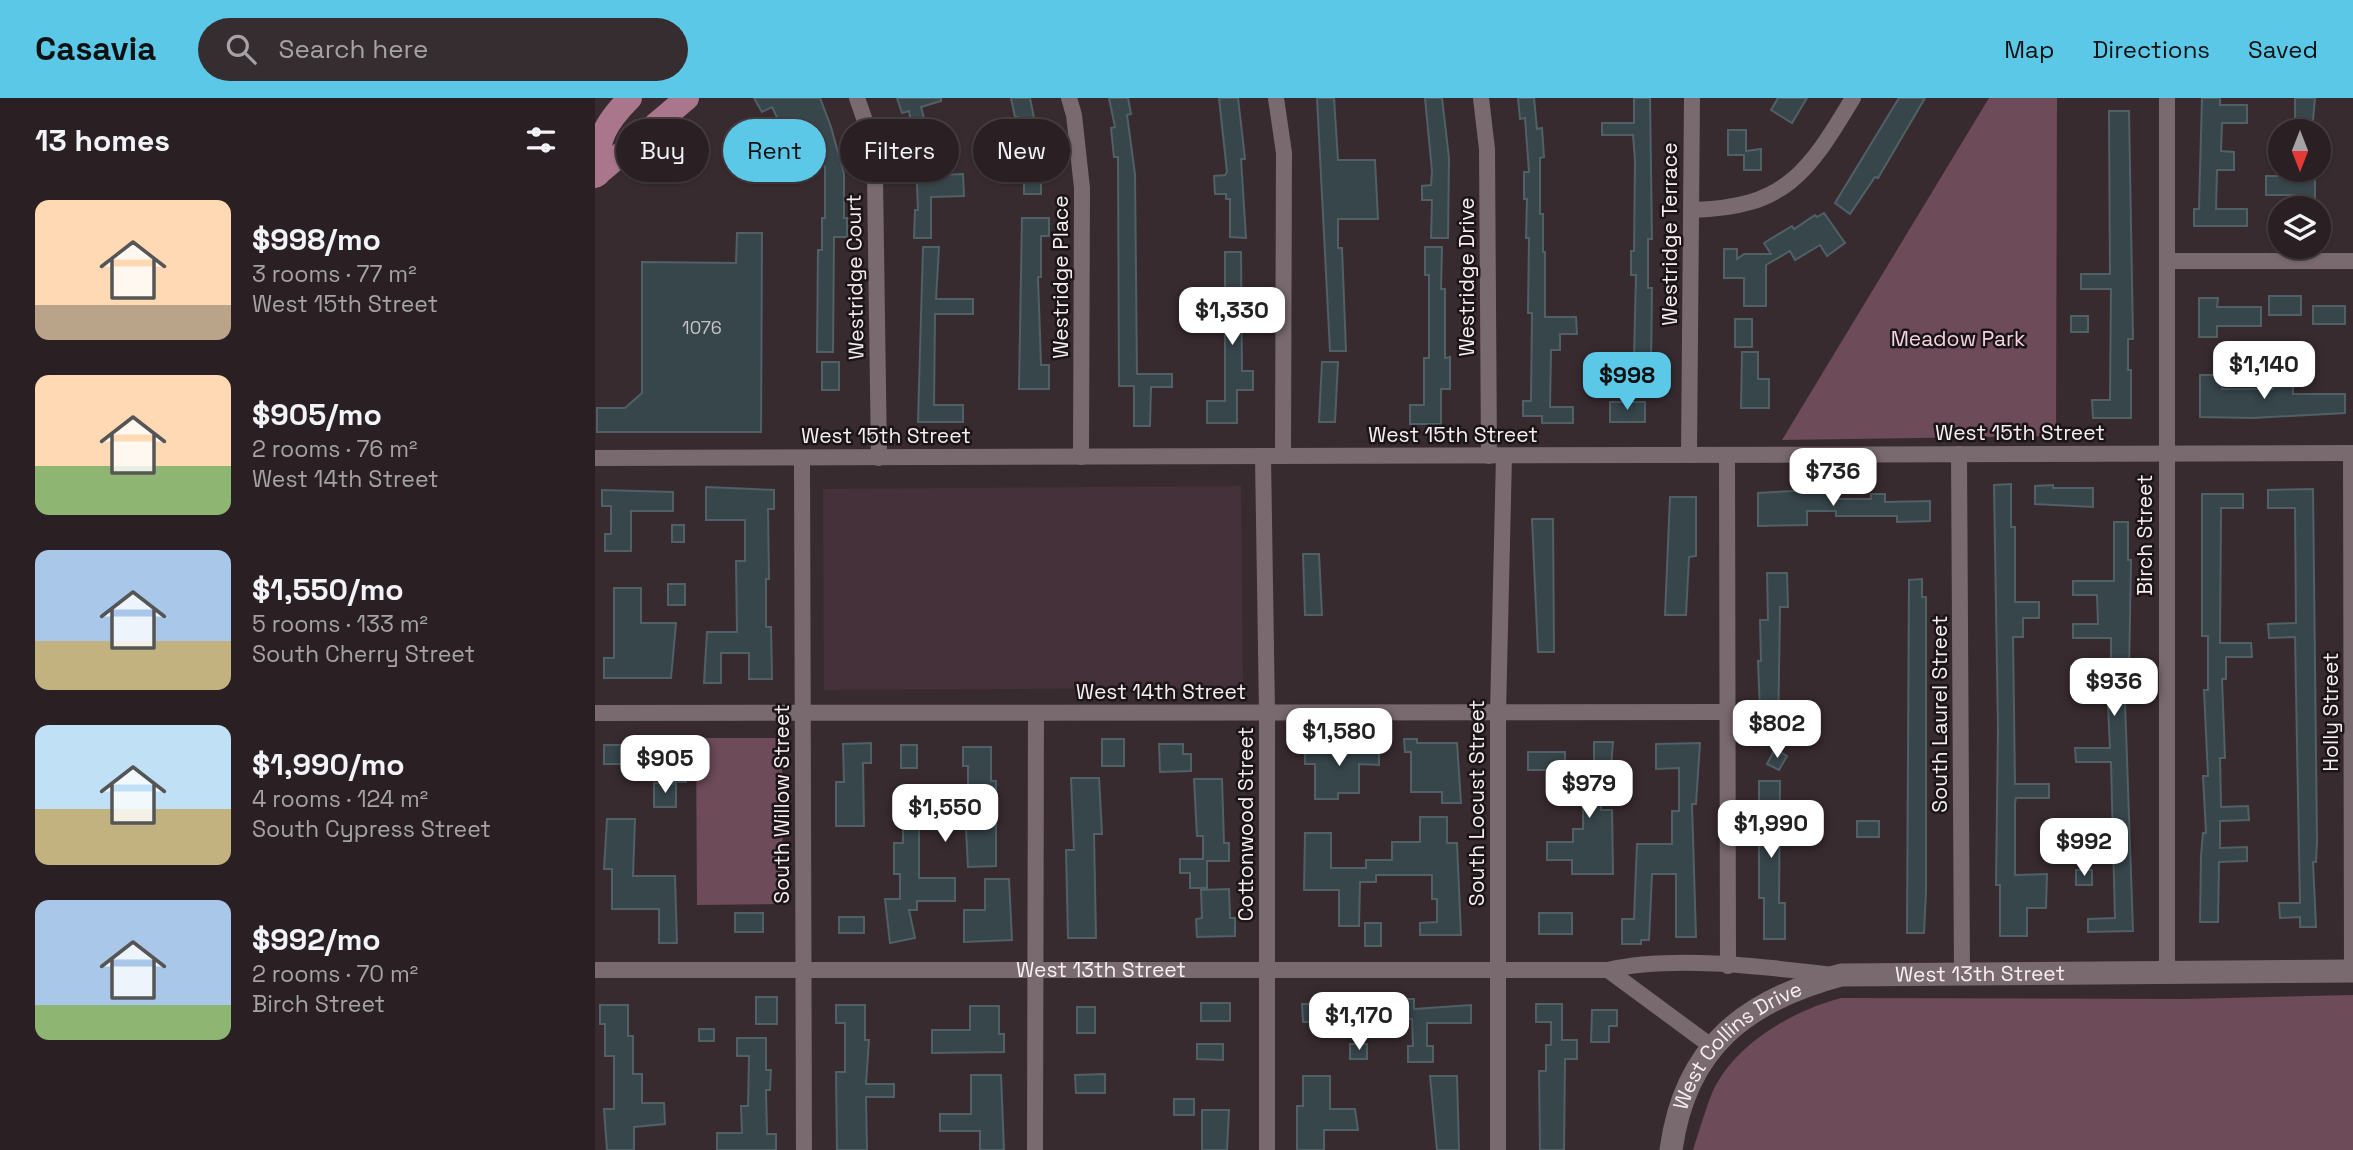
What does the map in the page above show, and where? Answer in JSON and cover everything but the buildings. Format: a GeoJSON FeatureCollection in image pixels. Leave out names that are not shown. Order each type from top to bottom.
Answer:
{"type":"FeatureCollection","features":[{"type":"Feature","properties":{"kind":"main road"},"geometry":{"type":"LineString","coordinates":[[595,121],[621,98]]}},
{"type":"Feature","properties":{"kind":"main road"},"geometry":{"type":"LineString","coordinates":[[596,175],[598,142],[606,125],[631,98]]}},
{"type":"Feature","properties":{"kind":"main road"},"geometry":{"type":"LineString","coordinates":[[596,175],[687,98]]}},
{"type":"Feature","properties":{"kind":"main road","name":"West 13th Street"},"geometry":{"type":"LineString","coordinates":[[1841,975],[2353,971]]}},
{"type":"Feature","properties":{"kind":"main road","name":"West Collins Drive"},"geometry":{"type":"LineString","coordinates":[[1671,1150],[1674,1128],[1689,1086],[1711,1046],[1763,1003],[1806,985],[1841,975]]}},
{"type":"Feature","properties":{"kind":"street","name":"Westridge Court"},"geometry":{"type":"LineString","coordinates":[[857,98],[870,135],[875,178],[879,458]]}},
{"type":"Feature","properties":{"kind":"street","name":"Westridge Place"},"geometry":{"type":"LineString","coordinates":[[1069,98],[1074,116],[1082,188],[1081,457]]}},
{"type":"Feature","properties":{"kind":"street"},"geometry":{"type":"LineString","coordinates":[[1276,98],[1284,153],[1283,456]]}},
{"type":"Feature","properties":{"kind":"street","name":"Westridge Drive"},"geometry":{"type":"LineString","coordinates":[[1481,98],[1487,149],[1496,456]]}},
{"type":"Feature","properties":{"kind":"street","name":"Westridge Terrace"},"geometry":{"type":"LineString","coordinates":[[1689,455],[1692,98]]}},
{"type":"Feature","properties":{"kind":"street"},"geometry":{"type":"LineString","coordinates":[[1692,210],[1740,206],[1777,192],[1806,168],[1853,98]]}},
{"type":"Feature","properties":{"kind":"street","name":"Birch Street"},"geometry":{"type":"LineString","coordinates":[[2167,98],[2167,973]]}},
{"type":"Feature","properties":{"kind":"street"},"geometry":{"type":"LineString","coordinates":[[2169,261],[2353,261]]}},
{"type":"Feature","properties":{"kind":"street","name":"West 15th Street"},"geometry":{"type":"LineString","coordinates":[[595,458],[2352,453]]}},
{"type":"Feature","properties":{"kind":"street","name":"Holly Street"},"geometry":{"type":"LineString","coordinates":[[2352,453],[2353,971]]}},
{"type":"Feature","properties":{"kind":"street","name":"South Laurel Street"},"geometry":{"type":"LineString","coordinates":[[1959,454],[1962,973]]}},
{"type":"Feature","properties":{"kind":"street"},"geometry":{"type":"LineString","coordinates":[[1727,455],[1728,966]]}},
{"type":"Feature","properties":{"kind":"street","name":"Cottonwood Street"},"geometry":{"type":"LineString","coordinates":[[1263,456],[1267,712],[1267,1150]]}},
{"type":"Feature","properties":{"kind":"street","name":"South Locust Street"},"geometry":{"type":"LineString","coordinates":[[1496,456],[1498,1150]]}},
{"type":"Feature","properties":{"kind":"street","name":"South Willow Street"},"geometry":{"type":"LineString","coordinates":[[802,458],[804,1150]]}},
{"type":"Feature","properties":{"kind":"street","name":"West 14th Street"},"geometry":{"type":"LineString","coordinates":[[595,713],[1726,712]]}},
{"type":"Feature","properties":{"kind":"street"},"geometry":{"type":"LineString","coordinates":[[1035,1150],[1036,713]]}},
{"type":"Feature","properties":{"kind":"street","name":"West 13th Street"},"geometry":{"type":"LineString","coordinates":[[595,970],[1608,970],[1634,964],[1728,966],[1841,975]]}},
{"type":"Feature","properties":{"kind":"street"},"geometry":{"type":"LineString","coordinates":[[1608,970],[1711,1046]]}},
{"type":"Feature","properties":{"kind":"shaded area"},"geometry":{"type":"Polygon","coordinates":[[[1241,486],[1243,688],[824,690],[823,489],[1241,486]]]}},
{"type":"Feature","properties":{"kind":"green space","name":"Meadow Park"},"geometry":{"type":"Polygon","coordinates":[[[1989,98],[2057,98],[2056,436],[1782,440],[1989,98]]]}},
{"type":"Feature","properties":{"kind":"green space"},"geometry":{"type":"Polygon","coordinates":[[[696,738],[782,738],[783,904],[697,905],[696,738]]]}},
{"type":"Feature","properties":{"kind":"green space"},"geometry":{"type":"Polygon","coordinates":[[[2353,995],[2353,1150],[1693,1150],[1712,1093],[1735,1059],[1766,1032],[1784,1021],[1803,1011],[1841,998],[2184,999],[2353,995]]]}}]}
